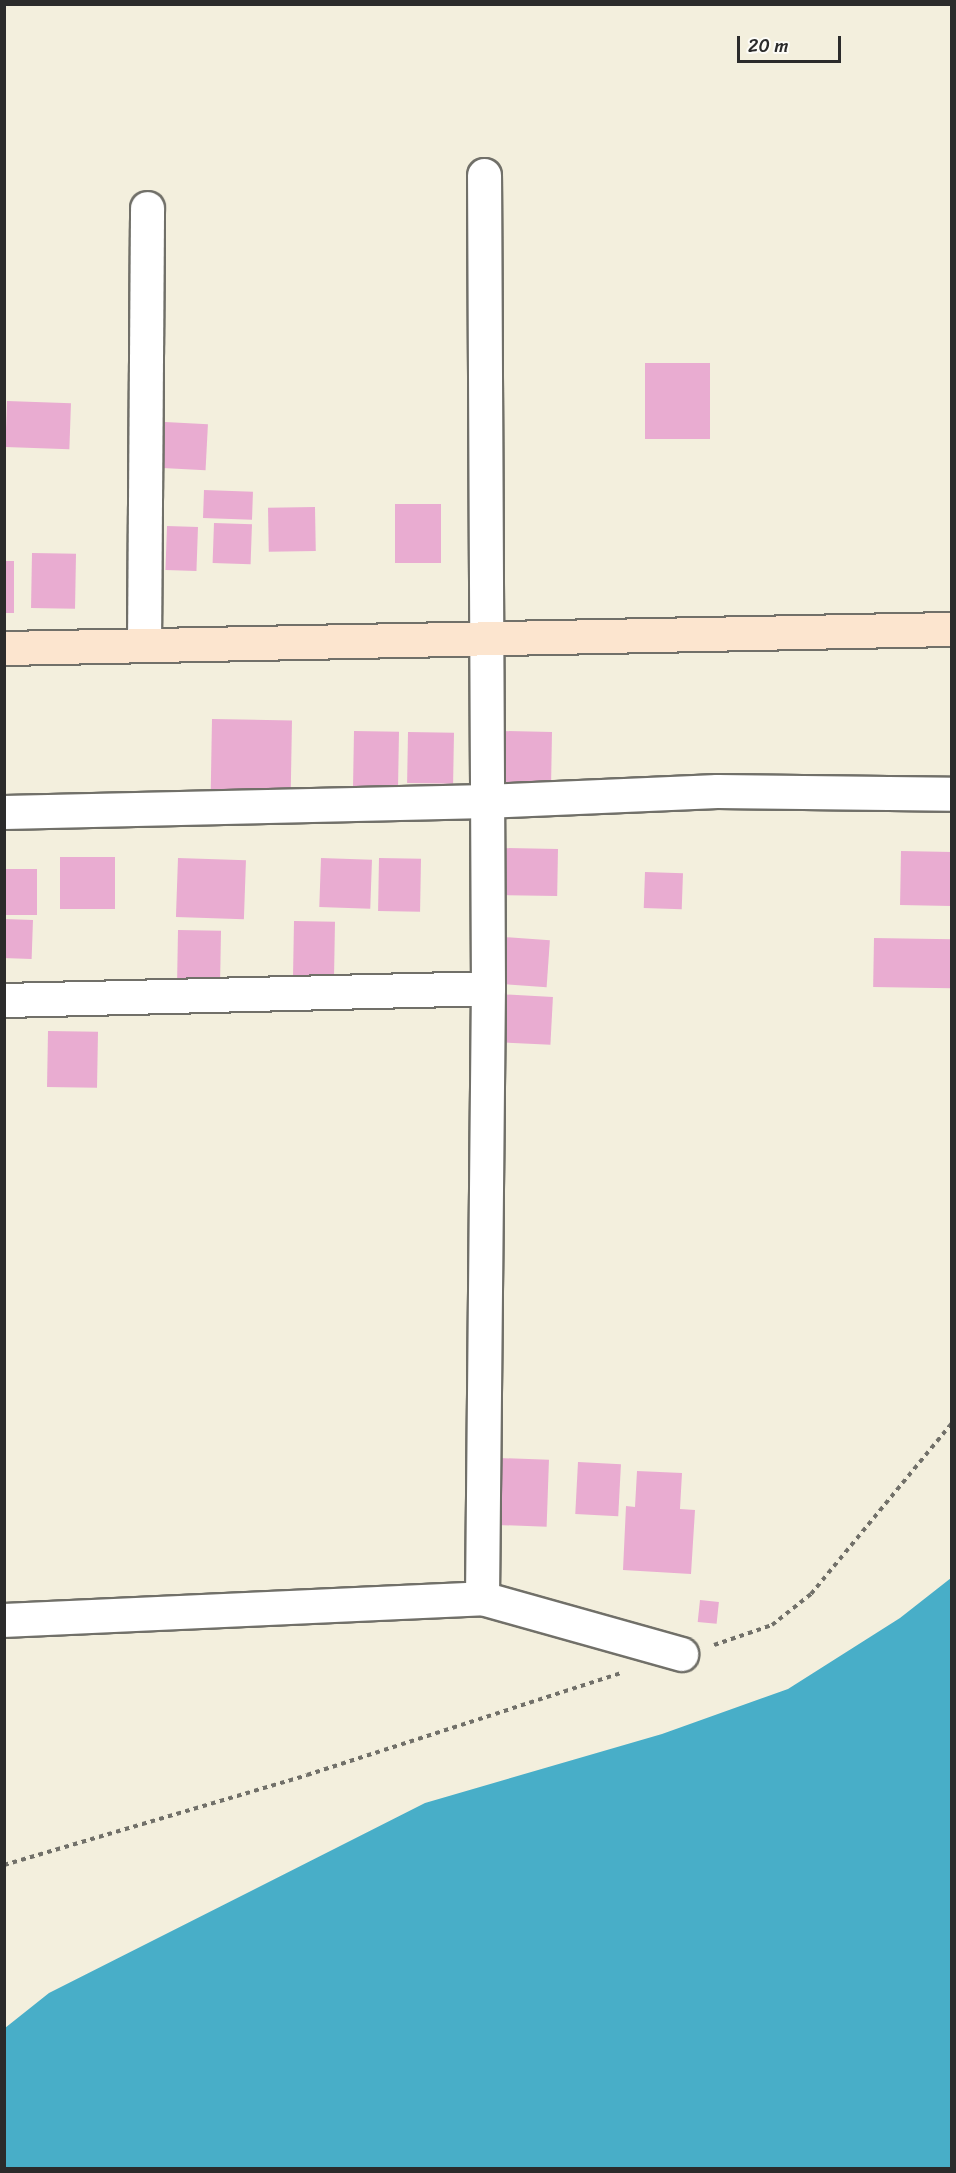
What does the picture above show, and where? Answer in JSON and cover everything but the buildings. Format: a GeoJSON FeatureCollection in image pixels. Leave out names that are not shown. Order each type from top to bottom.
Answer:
{"type":"FeatureCollection","features":[{"type":"Feature","properties":{"kind":"street"},"geometry":{"type":"LineString","coordinates":[[482,1598],[488,988],[484,176]]}},
{"type":"Feature","properties":{"kind":"street"},"geometry":{"type":"LineString","coordinates":[[144,645],[147,208]]}},
{"type":"Feature","properties":{"kind":"street"},"geometry":{"type":"LineString","coordinates":[[4,648],[951,628]]}},
{"type":"Feature","properties":{"kind":"street"},"geometry":{"type":"LineString","coordinates":[[4,812],[488,801],[717,791],[951,794]]}},
{"type":"Feature","properties":{"kind":"street"},"geometry":{"type":"LineString","coordinates":[[4,1000],[488,988]]}},
{"type":"Feature","properties":{"kind":"street"},"geometry":{"type":"LineString","coordinates":[[4,1620],[482,1598],[681,1654]]}},
{"type":"Feature","properties":{"kind":"path"},"geometry":{"type":"LineString","coordinates":[[681,1654],[772,1625],[811,1594],[951,1423]]}},
{"type":"Feature","properties":{"kind":"path"},"geometry":{"type":"LineString","coordinates":[[4,1865],[307,1775],[624,1672]]}},
{"type":"Feature","properties":{"kind":"water"},"geometry":{"type":"Polygon","coordinates":[[[951,1578],[951,2168],[5,2168],[5,2028],[49,1993],[425,1803],[662,1734],[788,1689],[900,1618],[951,1578]]]}}]}
